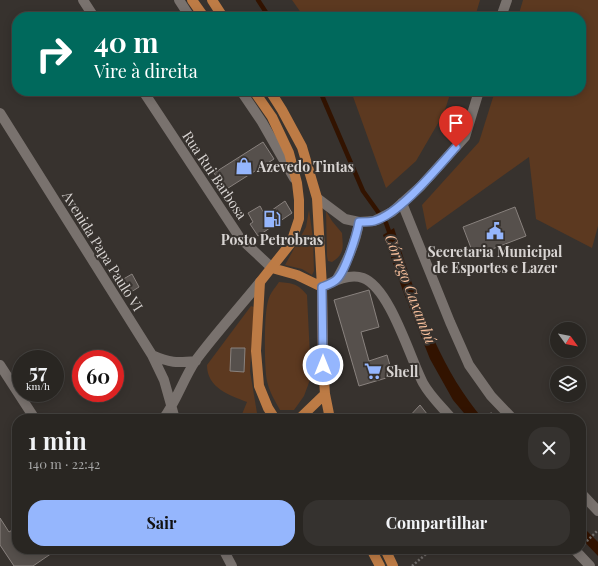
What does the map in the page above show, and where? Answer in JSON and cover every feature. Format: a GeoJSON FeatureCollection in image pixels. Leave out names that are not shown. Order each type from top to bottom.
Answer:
{"type":"FeatureCollection","features":[{"type":"Feature","properties":{"kind":"main road"},"geometry":{"type":"LineString","coordinates":[[192,0],[200,12]]}},
{"type":"Feature","properties":{"kind":"main road"},"geometry":{"type":"LineString","coordinates":[[212,0],[220,12]]}},
{"type":"Feature","properties":{"kind":"main road"},"geometry":{"type":"LineString","coordinates":[[257,96],[272,117],[289,153],[297,183],[299,200],[299,219],[292,243],[260,282],[256,351],[259,386],[272,414]]}},
{"type":"Feature","properties":{"kind":"main road"},"geometry":{"type":"LineString","coordinates":[[273,96],[302,147],[317,198],[322,287],[323,365],[325,394],[329,414]]}},
{"type":"Feature","properties":{"kind":"main road"},"geometry":{"type":"LineString","coordinates":[[272,268],[297,275],[322,287]]}},
{"type":"Feature","properties":{"kind":"main road"},"geometry":{"type":"LineString","coordinates":[[304,414],[325,394]]}},
{"type":"Feature","properties":{"kind":"main road"},"geometry":{"type":"LineString","coordinates":[[374,554],[380,566]]}},
{"type":"Feature","properties":{"kind":"main road"},"geometry":{"type":"LineString","coordinates":[[387,554],[393,566]]}},
{"type":"Feature","properties":{"kind":"street"},"geometry":{"type":"LineString","coordinates":[[82,0],[90,12]]}},
{"type":"Feature","properties":{"kind":"street"},"geometry":{"type":"LineString","coordinates":[[179,0],[187,12]]}},
{"type":"Feature","properties":{"kind":"street"},"geometry":{"type":"LineString","coordinates":[[503,12],[507,0]]}},
{"type":"Feature","properties":{"kind":"street","name":"Rua Rui Barbosa"},"geometry":{"type":"LineString","coordinates":[[146,96],[240,238],[272,268]]}},
{"type":"Feature","properties":{"kind":"street"},"geometry":{"type":"LineString","coordinates":[[244,96],[262,122],[297,183]]}},
{"type":"Feature","properties":{"kind":"street"},"geometry":{"type":"LineString","coordinates":[[317,198],[344,219],[359,222],[374,221],[392,212],[421,186],[465,137],[477,96]]}},
{"type":"Feature","properties":{"kind":"street","name":"Avenida Papa Paulo VI"},"geometry":{"type":"LineString","coordinates":[[0,113],[152,355],[164,380],[174,414]]}},
{"type":"Feature","properties":{"kind":"street"},"geometry":{"type":"LineString","coordinates":[[402,203],[469,365],[491,396],[508,414]]}},
{"type":"Feature","properties":{"kind":"street"},"geometry":{"type":"LineString","coordinates":[[337,279],[350,254],[357,234],[359,222]]}},
{"type":"Feature","properties":{"kind":"street"},"geometry":{"type":"LineString","coordinates":[[322,287],[337,279],[354,277],[363,278],[378,288],[394,315],[423,384],[448,414]]}},
{"type":"Feature","properties":{"kind":"street"},"geometry":{"type":"LineString","coordinates":[[167,414],[172,408],[183,382],[196,361],[260,282]]}},
{"type":"Feature","properties":{"kind":"street"},"geometry":{"type":"LineString","coordinates":[[152,355],[167,362],[177,363],[196,361]]}},
{"type":"Feature","properties":{"kind":"street"},"geometry":{"type":"LineString","coordinates":[[0,365],[32,414]]}},
{"type":"Feature","properties":{"kind":"street"},"geometry":{"type":"LineString","coordinates":[[586,498],[598,511]]}},
{"type":"Feature","properties":{"kind":"street"},"geometry":{"type":"LineString","coordinates":[[226,554],[232,566]]}},
{"type":"Feature","properties":{"kind":"street"},"geometry":{"type":"LineString","coordinates":[[579,554],[590,566]]}},
{"type":"Feature","properties":{"kind":"path"},"geometry":{"type":"LineString","coordinates":[[491,414],[494,411]]}},
{"type":"Feature","properties":{"kind":"path"},"geometry":{"type":"LineString","coordinates":[[589,540],[598,530]]}},
{"type":"Feature","properties":{"kind":"path"},"geometry":{"type":"LineString","coordinates":[[412,566],[426,554]]}},
{"type":"Feature","properties":{"kind":"shaded area"},"geometry":{"type":"Polygon","coordinates":[[[292,0],[480,0],[476,12],[300,12],[292,0]]]}},
{"type":"Feature","properties":{"kind":"shaded area"},"geometry":{"type":"Polygon","coordinates":[[[523,0],[598,0],[598,226],[592,248],[536,219],[529,157],[427,230],[422,205],[479,142],[493,96],[586,96],[586,12],[519,12],[523,0]]]}},
{"type":"Feature","properties":{"kind":"shaded area"},"geometry":{"type":"Polygon","coordinates":[[[353,96],[449,96],[444,113],[416,161],[386,188],[353,96]]]}},
{"type":"Feature","properties":{"kind":"shaded area"},"geometry":{"type":"Polygon","coordinates":[[[309,210],[313,238],[314,271],[312,275],[302,269],[285,265],[306,227],[309,210]]]}},
{"type":"Feature","properties":{"kind":"shaded area"},"geometry":{"type":"Polygon","coordinates":[[[326,211],[342,233],[343,246],[341,253],[332,262],[328,261],[327,256],[326,211]]]}},
{"type":"Feature","properties":{"kind":"shaded area"},"geometry":{"type":"Polygon","coordinates":[[[279,282],[295,285],[301,288],[307,295],[311,377],[304,396],[294,410],[280,410],[272,396],[266,374],[265,341],[267,308],[270,296],[279,282]]]}},
{"type":"Feature","properties":{"kind":"shaded area"},"geometry":{"type":"Polygon","coordinates":[[[251,306],[254,307],[250,371],[257,414],[242,414],[247,402],[220,390],[211,380],[207,365],[251,306]]]}},
{"type":"Feature","properties":{"kind":"water"},"geometry":{"type":"Polygon","coordinates":[[[394,228],[419,304],[440,353],[467,398],[479,414],[465,414],[453,400],[430,359],[383,235],[394,228]]]}},
{"type":"Feature","properties":{"kind":"water"},"geometry":{"type":"Polygon","coordinates":[[[586,530],[598,542],[598,556],[586,543],[586,530]]]}},
{"type":"Feature","properties":{"kind":"building","name":"Azevedo Tintas"},"geometry":{"type":"Polygon","coordinates":[[[263,142],[274,159],[225,190],[214,173],[263,142]]]}},
{"type":"Feature","properties":{"kind":"building","name":"Posto Petrobras"},"geometry":{"type":"Polygon","coordinates":[[[285,201],[292,213],[258,236],[250,224],[253,222],[248,213],[260,206],[265,215],[285,201]]]}},
{"type":"Feature","properties":{"kind":"building","name":"Secretaria Municipal de Esportes e Lazer"},"geometry":{"type":"Polygon","coordinates":[[[515,207],[526,236],[474,256],[463,227],[515,207]]]}},
{"type":"Feature","properties":{"kind":"building"},"geometry":{"type":"Polygon","coordinates":[[[132,274],[139,287],[128,294],[120,281],[132,274]]]}},
{"type":"Feature","properties":{"kind":"building"},"geometry":{"type":"Polygon","coordinates":[[[369,290],[379,327],[361,332],[369,361],[387,355],[393,376],[359,386],[334,300],[369,290]]]}},
{"type":"Feature","properties":{"kind":"building"},"geometry":{"type":"Polygon","coordinates":[[[231,348],[245,348],[244,372],[230,371],[231,348]]]}},
{"type":"Feature","properties":{"kind":"building"},"geometry":{"type":"Polygon","coordinates":[[[420,405],[427,414],[412,414],[420,405]]]}},
{"type":"Feature","properties":{"kind":"building"},"geometry":{"type":"Polygon","coordinates":[[[0,518],[9,532],[12,530],[12,554],[51,554],[33,566],[14,566],[0,545],[0,518]]]}},
{"type":"Feature","properties":{"kind":"waterway","name":"Córrego Caxambú"},"geometry":{"type":"LineString","coordinates":[[258,0],[266,12]]}},
{"type":"Feature","properties":{"kind":"waterway","name":"Córrego Caxambú"},"geometry":{"type":"LineString","coordinates":[[322,96],[363,191],[386,223],[391,237]]}},
{"type":"Feature","properties":{"kind":"place","name":"Azevedo Tintas"},"geometry":{"type":"Point","coordinates":[244,166]}},
{"type":"Feature","properties":{"kind":"place","name":"Posto Petrobras"},"geometry":{"type":"Point","coordinates":[272,219]}},
{"type":"Feature","properties":{"kind":"place","name":"Secretaria Municipal de Esportes e Lazer"},"geometry":{"type":"Point","coordinates":[495,231]}},
{"type":"Feature","properties":{"kind":"place","name":"Shell"},"geometry":{"type":"Point","coordinates":[373,371]}},
{"type":"Feature","properties":{"kind":"route"},"geometry":{"type":"LineString","coordinates":[[323,365],[322,287],[337,279],[350,254],[357,234],[359,222],[374,221],[392,212],[421,186],[456,147]]}}]}
